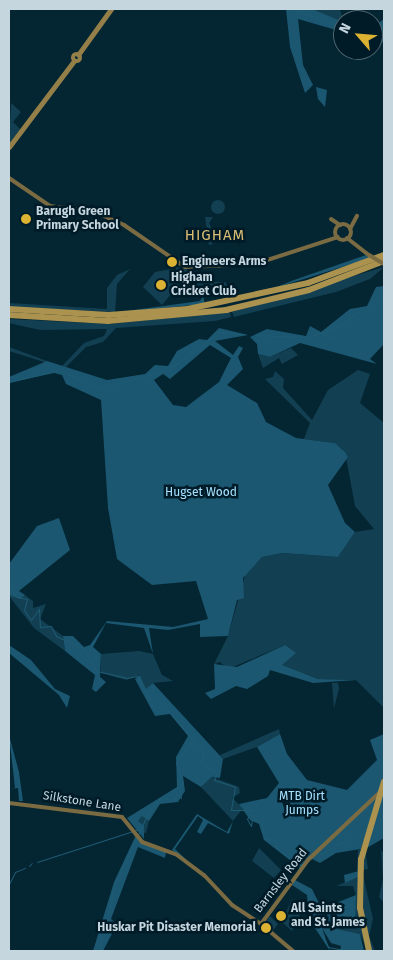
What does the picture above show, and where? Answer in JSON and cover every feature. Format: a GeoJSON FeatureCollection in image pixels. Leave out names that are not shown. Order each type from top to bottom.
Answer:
{"type":"FeatureCollection","features":[{"type":"Feature","properties":{"kind":"highway"},"geometry":{"type":"LineString","coordinates":[[9,315],[112,318],[226,307],[308,283],[384,255]]}},
{"type":"Feature","properties":{"kind":"highway"},"geometry":{"type":"LineString","coordinates":[[236,304],[309,290],[384,263]]}},
{"type":"Feature","properties":{"kind":"highway"},"geometry":{"type":"LineString","coordinates":[[9,309],[112,318]]}},
{"type":"Feature","properties":{"kind":"highway","name":"Barnsley Road"},"geometry":{"type":"LineString","coordinates":[[380,792],[384,782]]}},
{"type":"Feature","properties":{"kind":"highway"},"geometry":{"type":"LineString","coordinates":[[369,951],[360,908],[360,874],[372,813],[380,792]]}},
{"type":"Feature","properties":{"kind":"main road"},"geometry":{"type":"LineString","coordinates":[[9,147],[74,60],[80,60],[78,55],[110,9]]}},
{"type":"Feature","properties":{"kind":"street"},"geometry":{"type":"LineString","coordinates":[[9,178],[50,206],[95,212],[124,226],[185,267],[248,265],[329,242],[337,235],[341,226],[357,216],[348,238]]}},
{"type":"Feature","properties":{"kind":"street"},"geometry":{"type":"LineString","coordinates":[[341,226],[351,231],[357,246]]}},
{"type":"Feature","properties":{"kind":"street"},"geometry":{"type":"LineString","coordinates":[[337,235],[348,238],[369,255],[384,263]]}},
{"type":"Feature","properties":{"kind":"street","name":"Barnsley Road"},"geometry":{"type":"LineString","coordinates":[[261,924],[308,860],[364,812],[380,792]]}},
{"type":"Feature","properties":{"kind":"street","name":"Silkstone Lane"},"geometry":{"type":"LineString","coordinates":[[9,803],[122,817],[142,842],[177,855],[204,875],[232,905],[261,924],[293,951]]}},
{"type":"Feature","properties":{"kind":"street"},"geometry":{"type":"LineString","coordinates":[[364,812],[372,813]]}},
{"type":"Feature","properties":{"kind":"shaded area"},"geometry":{"type":"Polygon","coordinates":[[[312,9],[340,9],[333,10],[333,21],[312,9]]]}},
{"type":"Feature","properties":{"kind":"shaded area"},"geometry":{"type":"Polygon","coordinates":[[[11,103],[21,112],[13,122],[20,129],[9,144],[11,103]]]}},
{"type":"Feature","properties":{"kind":"shaded area"},"geometry":{"type":"Polygon","coordinates":[[[215,200],[221,200],[225,207],[221,214],[215,214],[211,210],[211,204],[215,200]]]}},
{"type":"Feature","properties":{"kind":"shaded area"},"geometry":{"type":"Polygon","coordinates":[[[205,217],[213,217],[209,223],[214,233],[208,237],[213,244],[209,245],[205,217]]]}},
{"type":"Feature","properties":{"kind":"shaded area"},"geometry":{"type":"Polygon","coordinates":[[[175,267],[189,270],[192,281],[225,282],[236,297],[231,300],[219,287],[198,286],[178,273],[175,267]]]}},
{"type":"Feature","properties":{"kind":"shaded area"},"geometry":{"type":"Polygon","coordinates":[[[384,267],[370,279],[336,292],[234,317],[232,312],[384,267]]]}},
{"type":"Feature","properties":{"kind":"shaded area"},"geometry":{"type":"Polygon","coordinates":[[[130,269],[117,284],[115,312],[9,307],[9,303],[107,309],[107,288],[117,275],[130,269]]]}},
{"type":"Feature","properties":{"kind":"shaded area"},"geometry":{"type":"Polygon","coordinates":[[[172,269],[194,288],[202,288],[198,294],[181,282],[162,305],[143,287],[155,272],[172,269]]]}},
{"type":"Feature","properties":{"kind":"shaded area"},"geometry":{"type":"Polygon","coordinates":[[[230,312],[231,317],[215,321],[116,328],[103,342],[86,347],[66,367],[62,366],[84,343],[104,336],[107,329],[40,330],[9,323],[9,319],[110,324],[230,312]]]}},
{"type":"Feature","properties":{"kind":"shaded area"},"geometry":{"type":"Polygon","coordinates":[[[9,347],[47,361],[47,363],[9,351],[9,347]]]}},
{"type":"Feature","properties":{"kind":"shaded area"},"geometry":{"type":"Polygon","coordinates":[[[291,348],[298,355],[282,364],[279,358],[263,368],[258,354],[270,357],[291,348]]]}},
{"type":"Feature","properties":{"kind":"shaded area"},"geometry":{"type":"Polygon","coordinates":[[[358,370],[370,374],[360,403],[384,423],[384,708],[356,680],[318,679],[281,665],[285,645],[228,669],[220,662],[214,664],[228,636],[246,572],[262,557],[282,553],[338,557],[355,532],[374,529],[355,506],[345,452],[335,443],[304,439],[310,423],[265,379],[273,377],[275,371],[284,379],[283,388],[312,420],[328,390],[358,370]]]}},
{"type":"Feature","properties":{"kind":"shaded area"},"geometry":{"type":"Polygon","coordinates":[[[25,595],[33,601],[33,608],[46,604],[40,619],[63,636],[65,651],[34,628],[9,596],[25,595]]]}},
{"type":"Feature","properties":{"kind":"shaded area"},"geometry":{"type":"Polygon","coordinates":[[[139,651],[153,654],[162,675],[173,681],[153,683],[146,690],[140,675],[126,680],[101,673],[101,654],[139,651]]]}},
{"type":"Feature","properties":{"kind":"shaded area"},"geometry":{"type":"Polygon","coordinates":[[[332,683],[338,683],[339,689],[334,708],[332,683]]]}},
{"type":"Feature","properties":{"kind":"shaded area"},"geometry":{"type":"Polygon","coordinates":[[[279,729],[280,734],[257,747],[223,759],[220,755],[279,729]]]}},
{"type":"Feature","properties":{"kind":"shaded area"},"geometry":{"type":"Polygon","coordinates":[[[212,777],[239,787],[240,793],[232,798],[243,808],[233,821],[201,787],[212,777]]]}},
{"type":"Feature","properties":{"kind":"shaded area"},"geometry":{"type":"Polygon","coordinates":[[[142,815],[149,821],[146,833],[140,832],[138,821],[142,815]]]}},
{"type":"Feature","properties":{"kind":"shaded area"},"geometry":{"type":"Polygon","coordinates":[[[259,848],[281,870],[274,878],[252,861],[259,848]]]}},
{"type":"Feature","properties":{"kind":"shaded area"},"geometry":{"type":"Polygon","coordinates":[[[365,849],[368,869],[362,870],[373,919],[369,936],[375,951],[370,951],[363,923],[357,869],[358,850],[365,849]]]}},
{"type":"Feature","properties":{"kind":"shaded area"},"geometry":{"type":"Polygon","coordinates":[[[381,850],[384,854],[384,903],[379,897],[383,879],[381,850]]]}},
{"type":"Feature","properties":{"kind":"shaded area"},"geometry":{"type":"Polygon","coordinates":[[[358,877],[361,927],[368,951],[360,934],[331,929],[316,905],[320,908],[323,901],[335,923],[340,922],[356,896],[353,886],[336,886],[358,877]]]}},
{"type":"Feature","properties":{"kind":"shaded area"},"geometry":{"type":"Polygon","coordinates":[[[292,899],[301,913],[292,931],[282,922],[292,899]]]}},
{"type":"Feature","properties":{"kind":"shaded area"},"geometry":{"type":"Polygon","coordinates":[[[270,916],[278,924],[270,934],[264,924],[270,916]]]}},
{"type":"Feature","properties":{"kind":"green space"},"geometry":{"type":"Polygon","coordinates":[[[286,9],[312,9],[333,18],[333,29],[298,19],[303,65],[313,85],[305,93],[290,47],[286,9]]]}},
{"type":"Feature","properties":{"kind":"green space"},"geometry":{"type":"Polygon","coordinates":[[[316,87],[327,90],[325,107],[318,99],[316,87]]]}},
{"type":"Feature","properties":{"kind":"green space"},"geometry":{"type":"Polygon","coordinates":[[[366,255],[371,258],[269,290],[294,280],[366,255]]]}},
{"type":"Feature","properties":{"kind":"green space"},"geometry":{"type":"Polygon","coordinates":[[[384,286],[384,344],[370,359],[377,364],[300,343],[270,357],[258,354],[257,344],[250,337],[267,329],[306,336],[310,326],[321,332],[350,309],[367,306],[376,287],[384,286]]]}},
{"type":"Feature","properties":{"kind":"green space"},"geometry":{"type":"Polygon","coordinates":[[[203,296],[205,304],[119,312],[200,301],[203,296]]]}},
{"type":"Feature","properties":{"kind":"green space","name":"Hugset Wood"},"geometry":{"type":"Polygon","coordinates":[[[219,328],[248,335],[215,341],[233,355],[239,346],[243,348],[238,357],[243,369],[227,385],[257,403],[266,422],[296,438],[335,443],[345,452],[348,457],[328,485],[345,523],[355,532],[338,557],[282,553],[262,557],[243,578],[244,598],[237,600],[228,636],[200,637],[200,624],[168,630],[149,628],[153,654],[144,628],[106,623],[93,647],[101,654],[100,677],[106,682],[96,692],[92,689],[95,675],[65,651],[63,636],[73,636],[84,647],[90,645],[107,621],[173,627],[208,619],[196,581],[152,585],[117,559],[108,508],[101,400],[66,384],[62,375],[54,373],[9,383],[9,377],[47,361],[107,380],[145,374],[155,365],[168,366],[177,351],[199,339],[207,340],[219,328]],[[210,345],[170,379],[163,374],[154,380],[173,405],[186,407],[219,382],[231,358],[210,345]]]}},
{"type":"Feature","properties":{"kind":"green space"},"geometry":{"type":"Polygon","coordinates":[[[59,518],[70,550],[19,591],[25,595],[20,599],[9,595],[9,564],[37,526],[59,518]]]}},
{"type":"Feature","properties":{"kind":"green space"},"geometry":{"type":"Polygon","coordinates":[[[9,645],[31,660],[55,689],[70,696],[67,708],[59,695],[9,653],[9,645]]]}},
{"type":"Feature","properties":{"kind":"green space"},"geometry":{"type":"Polygon","coordinates":[[[285,645],[296,653],[282,665],[318,679],[357,680],[313,683],[270,670],[268,676],[247,689],[236,686],[211,699],[205,693],[215,689],[214,664],[237,667],[285,645]]]}},
{"type":"Feature","properties":{"kind":"green space"},"geometry":{"type":"Polygon","coordinates":[[[140,675],[146,689],[153,683],[223,759],[220,778],[212,777],[201,787],[183,776],[185,791],[178,802],[160,804],[149,821],[142,816],[138,821],[144,826],[144,839],[127,818],[177,787],[176,757],[188,736],[170,714],[155,716],[135,679],[140,675]]]}},
{"type":"Feature","properties":{"kind":"green space","name":"MTB Dirt Jumps"},"geometry":{"type":"Polygon","coordinates":[[[280,734],[287,754],[307,780],[347,790],[377,760],[370,740],[384,734],[384,779],[361,849],[336,853],[320,863],[310,858],[300,868],[264,840],[259,824],[250,820],[239,804],[267,798],[279,783],[257,747],[280,734]]]}},
{"type":"Feature","properties":{"kind":"green space"},"geometry":{"type":"Polygon","coordinates":[[[9,735],[19,772],[23,801],[19,801],[18,788],[9,789],[15,788],[9,735]]]}},
{"type":"Feature","properties":{"kind":"green space"},"geometry":{"type":"Polygon","coordinates":[[[384,787],[384,838],[365,849],[384,787]]]}},
{"type":"Feature","properties":{"kind":"green space"},"geometry":{"type":"Polygon","coordinates":[[[197,814],[227,832],[233,821],[229,834],[208,823],[201,834],[197,832],[203,820],[198,816],[175,849],[191,864],[172,850],[197,814]]]}},
{"type":"Feature","properties":{"kind":"green space"},"geometry":{"type":"Polygon","coordinates":[[[136,835],[142,843],[166,852],[165,858],[138,847],[111,919],[117,924],[103,951],[93,951],[114,882],[136,835]]]}},
{"type":"Feature","properties":{"kind":"green space"},"geometry":{"type":"Polygon","coordinates":[[[359,871],[358,877],[345,883],[344,875],[359,871]]]}},
{"type":"Feature","properties":{"kind":"green space"},"geometry":{"type":"Polygon","coordinates":[[[295,880],[312,889],[331,928],[360,934],[364,951],[340,951],[341,946],[331,943],[322,928],[330,951],[309,919],[307,895],[292,885],[295,880]]]}},
{"type":"Feature","properties":{"kind":"green space"},"geometry":{"type":"Polygon","coordinates":[[[356,895],[355,926],[330,922],[326,907],[356,895]]]}},
{"type":"Feature","properties":{"kind":"waterway"},"geometry":{"type":"LineString","coordinates":[[292,9],[333,24]]}},
{"type":"Feature","properties":{"kind":"waterway"},"geometry":{"type":"LineString","coordinates":[[372,308],[384,297]]}},
{"type":"Feature","properties":{"kind":"waterway"},"geometry":{"type":"LineString","coordinates":[[255,335],[309,337],[340,326],[359,311]]}},
{"type":"Feature","properties":{"kind":"waterway"},"geometry":{"type":"LineString","coordinates":[[107,386],[168,370],[220,332],[245,334]]}},
{"type":"Feature","properties":{"kind":"waterway"},"geometry":{"type":"LineString","coordinates":[[320,333],[333,338]]}},
{"type":"Feature","properties":{"kind":"waterway"},"geometry":{"type":"LineString","coordinates":[[9,382],[57,370],[102,389]]}},
{"type":"Feature","properties":{"kind":"waterway"},"geometry":{"type":"LineString","coordinates":[[9,587],[17,597],[27,599],[24,610],[31,620],[39,609],[40,627],[51,626],[56,636],[83,648],[97,671],[127,678],[137,676],[154,708],[163,705],[203,753],[201,763],[217,773],[214,780],[235,787],[231,810],[252,810],[247,819],[251,826],[252,819],[262,821],[264,839],[277,840],[276,847],[300,867],[297,872]]}},
{"type":"Feature","properties":{"kind":"waterway"},"geometry":{"type":"LineString","coordinates":[[99,951],[115,884],[150,809],[161,797],[174,801],[177,793],[181,798],[179,785],[183,784],[176,763],[192,741]]}},
{"type":"Feature","properties":{"kind":"waterway"},"geometry":{"type":"LineString","coordinates":[[377,829],[384,811]]}},
{"type":"Feature","properties":{"kind":"waterway"},"geometry":{"type":"LineString","coordinates":[[37,862],[142,828]]}},
{"type":"Feature","properties":{"kind":"waterway"},"geometry":{"type":"LineString","coordinates":[[317,856],[354,836]]}},
{"type":"Feature","properties":{"kind":"waterway"},"geometry":{"type":"LineString","coordinates":[[292,858],[303,861]]}},
{"type":"Feature","properties":{"kind":"waterway"},"geometry":{"type":"LineString","coordinates":[[29,866],[32,863]]}},
{"type":"Feature","properties":{"kind":"waterway"},"geometry":{"type":"LineString","coordinates":[[9,884],[15,872],[25,868]]}},
{"type":"Feature","properties":{"kind":"waterway"},"geometry":{"type":"LineString","coordinates":[[294,881],[310,893],[317,925],[328,947],[349,951]]}},
{"type":"Feature","properties":{"kind":"waterway"},"geometry":{"type":"LineString","coordinates":[[317,925],[322,930]]}},
{"type":"Feature","properties":{"kind":"place","name":"Barugh Green Primary School"},"geometry":{"type":"Point","coordinates":[26,219]}},
{"type":"Feature","properties":{"kind":"place","name":"Engineers Arms"},"geometry":{"type":"Point","coordinates":[172,262]}},
{"type":"Feature","properties":{"kind":"place","name":"Higham Cricket Club"},"geometry":{"type":"Point","coordinates":[161,285]}},
{"type":"Feature","properties":{"kind":"place","name":"All Saints and St. James"},"geometry":{"type":"Point","coordinates":[281,916]}},
{"type":"Feature","properties":{"kind":"place","name":"Huskar Pit Disaster Memorial"},"geometry":{"type":"Point","coordinates":[266,928]}},
{"type":"Feature","properties":{"kind":"district","name":"HIGHAM"},"geometry":{"type":"Point","coordinates":[215,236]}}]}
